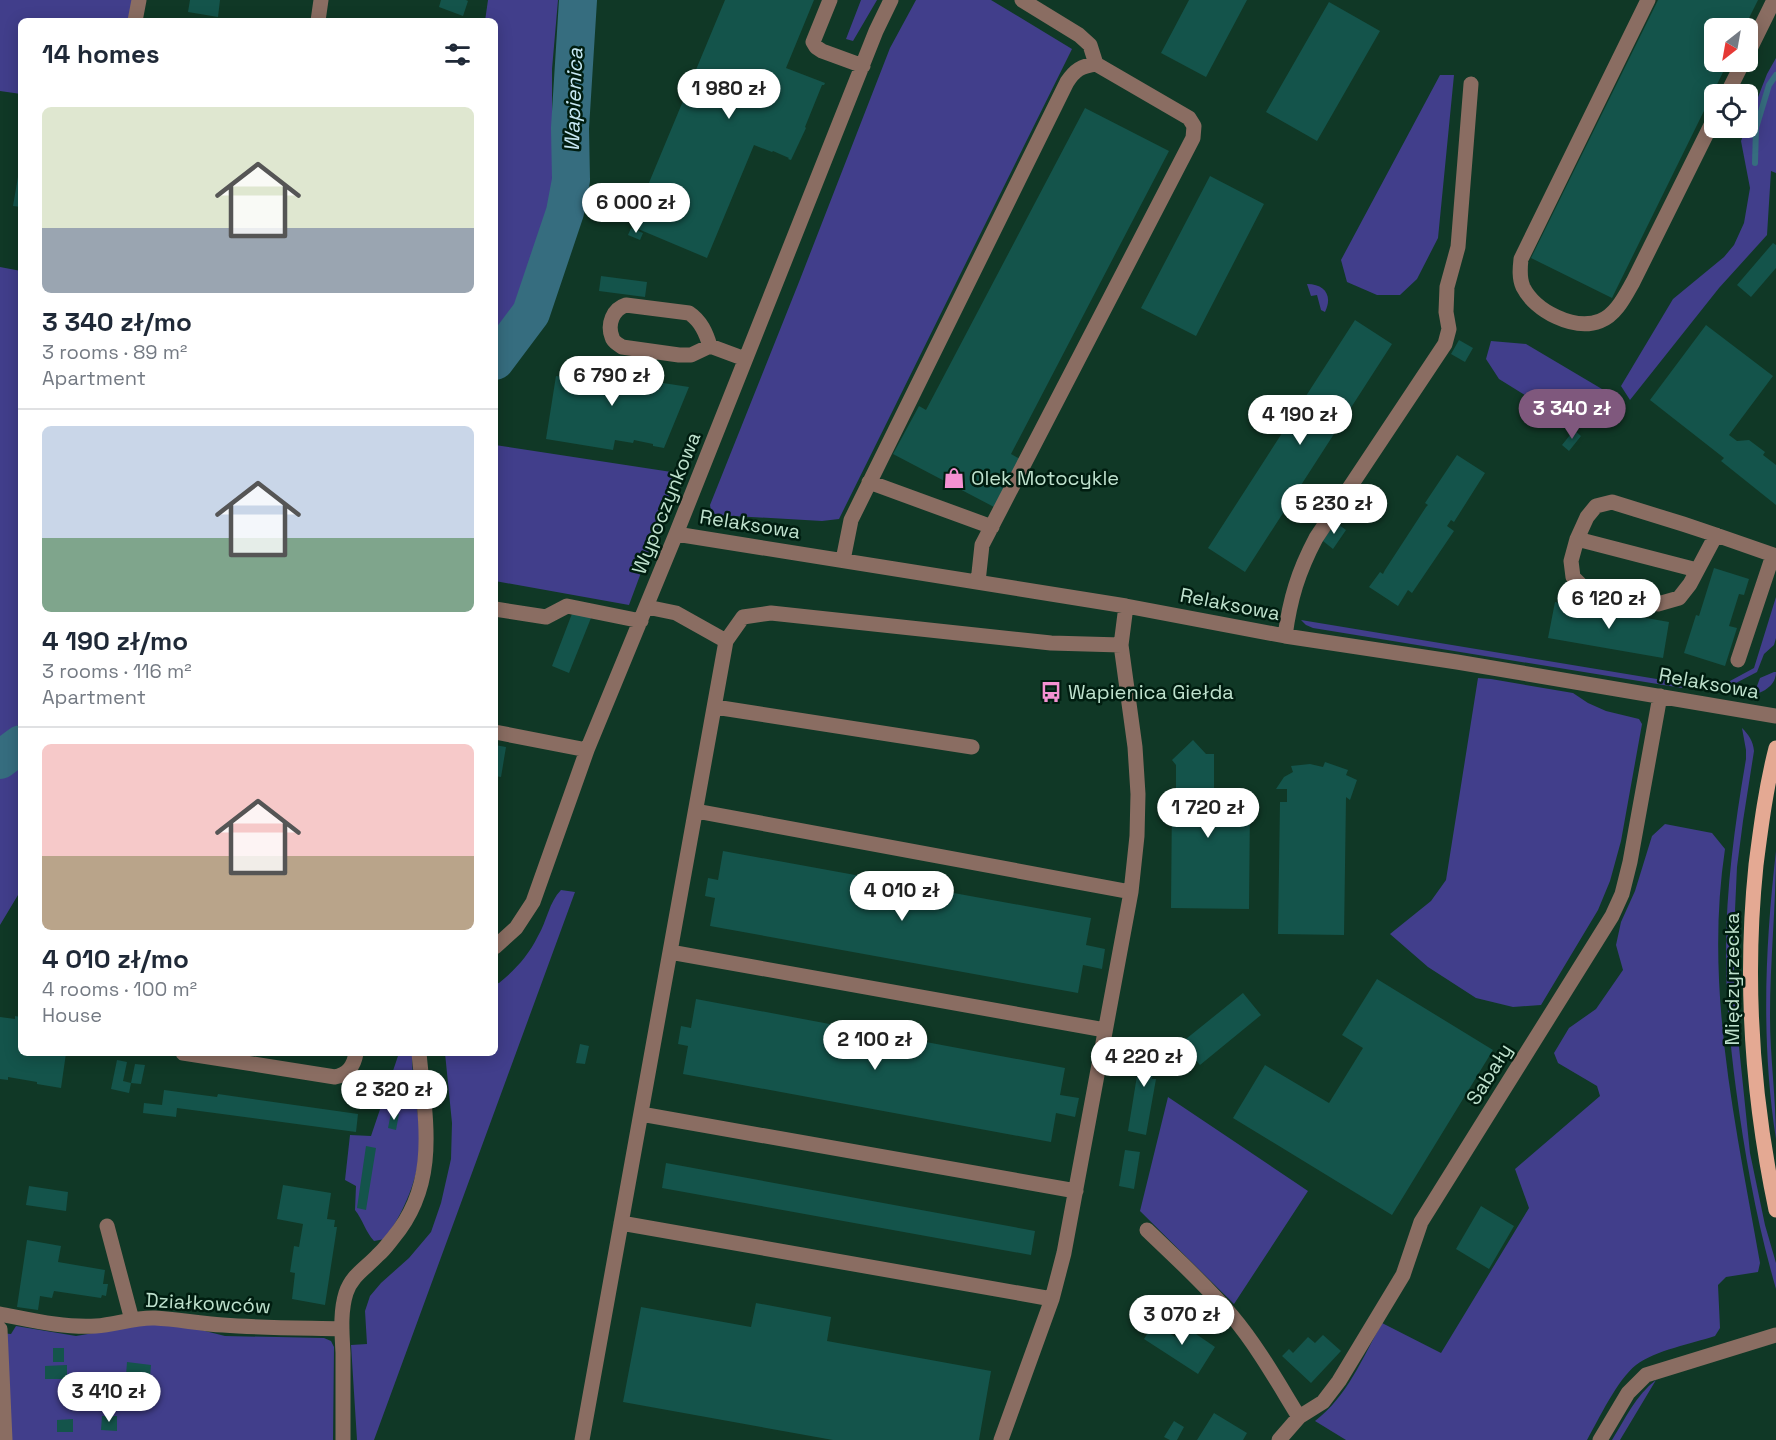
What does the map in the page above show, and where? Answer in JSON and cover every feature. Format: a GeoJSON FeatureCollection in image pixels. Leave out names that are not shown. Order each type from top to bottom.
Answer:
{"type":"FeatureCollection","features":[{"type":"Feature","properties":{"kind":"main road","name":"Międzyrzecka"},"geometry":{"type":"LineString","coordinates":[[1776,748],[1759,845],[1752,911],[1750,977],[1752,1038],[1761,1131],[1776,1210]]}},
{"type":"Feature","properties":{"kind":"street"},"geometry":{"type":"LineString","coordinates":[[136,18],[139,0]]}},
{"type":"Feature","properties":{"kind":"street"},"geometry":{"type":"LineString","coordinates":[[318,18],[321,0]]}},
{"type":"Feature","properties":{"kind":"street"},"geometry":{"type":"LineString","coordinates":[[830,0],[813,42],[822,51],[862,66]]}},
{"type":"Feature","properties":{"kind":"street","name":"Wypoczynkowa"},"geometry":{"type":"LineString","coordinates":[[498,944],[516,928],[533,902],[588,750],[862,66],[891,0]]}},
{"type":"Feature","properties":{"kind":"street"},"geometry":{"type":"LineString","coordinates":[[1022,0],[1079,35],[1090,45],[1096,64]]}},
{"type":"Feature","properties":{"kind":"street"},"geometry":{"type":"LineString","coordinates":[[1648,0],[1521,259],[1520,275],[1524,287],[1543,309],[1557,318],[1570,322],[1600,321],[1612,314],[1633,282],[1705,138]]}},
{"type":"Feature","properties":{"kind":"street"},"geometry":{"type":"LineString","coordinates":[[1758,33],[1774,0]]}},
{"type":"Feature","properties":{"kind":"street"},"geometry":{"type":"LineString","coordinates":[[843,560],[850,520],[1067,82],[1083,65],[1096,64],[1189,118],[1194,126],[1193,138],[982,545],[978,582]]}},
{"type":"Feature","properties":{"kind":"street"},"geometry":{"type":"LineString","coordinates":[[1285,636],[1289,605],[1296,580],[1316,538],[1445,344],[1449,329],[1446,312],[1447,287],[1458,247],[1471,84]]}},
{"type":"Feature","properties":{"kind":"street"},"geometry":{"type":"LineString","coordinates":[[710,346],[706,332],[695,317],[689,313],[626,305],[619,307],[612,318],[612,338],[622,347],[691,355],[710,346],[745,359]]}},
{"type":"Feature","properties":{"kind":"street"},"geometry":{"type":"LineString","coordinates":[[869,482],[992,527]]}},
{"type":"Feature","properties":{"kind":"street"},"geometry":{"type":"LineString","coordinates":[[1716,535],[1690,584],[1679,598],[1658,604],[1582,587],[1573,577],[1571,561],[1577,538],[1587,517],[1596,506],[1612,502],[1716,535],[1774,555],[1738,660]]}},
{"type":"Feature","properties":{"kind":"street","name":"Relaksowa"},"geometry":{"type":"LineString","coordinates":[[676,534],[1126,606],[1285,636],[1457,662],[1776,716]]}},
{"type":"Feature","properties":{"kind":"street"},"geometry":{"type":"LineString","coordinates":[[1577,538],[1697,570]]}},
{"type":"Feature","properties":{"kind":"street"},"geometry":{"type":"LineString","coordinates":[[498,609],[546,617],[567,606],[644,614],[676,613],[726,641]]}},
{"type":"Feature","properties":{"kind":"street"},"geometry":{"type":"LineString","coordinates":[[1001,1440],[1052,1299],[1064,1253],[1131,892],[1137,836],[1138,794],[1135,747],[1121,645],[1126,606]]}},
{"type":"Feature","properties":{"kind":"street"},"geometry":{"type":"LineString","coordinates":[[582,1440],[726,641],[743,617],[771,613],[1051,643],[1121,645]]}},
{"type":"Feature","properties":{"kind":"street","name":"Sabały"},"geometry":{"type":"LineString","coordinates":[[1279,1440],[1299,1417],[1323,1402],[1339,1381],[1402,1275],[1421,1222],[1612,916],[1622,894],[1630,862],[1659,696]]}},
{"type":"Feature","properties":{"kind":"street"},"geometry":{"type":"LineString","coordinates":[[715,707],[972,747]]}},
{"type":"Feature","properties":{"kind":"street"},"geometry":{"type":"LineString","coordinates":[[498,733],[588,750]]}},
{"type":"Feature","properties":{"kind":"street"},"geometry":{"type":"LineString","coordinates":[[696,811],[1131,892]]}},
{"type":"Feature","properties":{"kind":"street"},"geometry":{"type":"LineString","coordinates":[[670,952],[1104,1030]]}},
{"type":"Feature","properties":{"kind":"street"},"geometry":{"type":"LineString","coordinates":[[202,1056],[335,1077],[350,1070],[355,1056]]}},
{"type":"Feature","properties":{"kind":"street"},"geometry":{"type":"LineString","coordinates":[[343,1440],[342,1329],[346,1292],[353,1279],[378,1256],[407,1221],[417,1198],[425,1167],[427,1141],[419,1056]]}},
{"type":"Feature","properties":{"kind":"street"},"geometry":{"type":"LineString","coordinates":[[641,1114],[1076,1191]]}},
{"type":"Feature","properties":{"kind":"street"},"geometry":{"type":"LineString","coordinates":[[621,1223],[1052,1299]]}},
{"type":"Feature","properties":{"kind":"street"},"geometry":{"type":"LineString","coordinates":[[107,1226],[132,1320]]}},
{"type":"Feature","properties":{"kind":"street"},"geometry":{"type":"LineString","coordinates":[[1146,1230],[1191,1272],[1232,1317],[1252,1343],[1299,1417]]}},
{"type":"Feature","properties":{"kind":"street","name":"Działkowców"},"geometry":{"type":"LineString","coordinates":[[0,1314],[48,1323],[95,1326],[151,1318],[240,1326],[342,1329]]}},
{"type":"Feature","properties":{"kind":"street"},"geometry":{"type":"LineString","coordinates":[[0,1329],[5,1440]]}},
{"type":"Feature","properties":{"kind":"street"},"geometry":{"type":"LineString","coordinates":[[1600,1440],[1628,1393],[1646,1375],[1776,1335]]}},
{"type":"Feature","properties":{"kind":"shaded area"},"geometry":{"type":"Polygon","coordinates":[[[0,0],[133,0],[130,18],[18,18],[18,94],[0,91],[0,0]]]}},
{"type":"Feature","properties":{"kind":"shaded area"},"geometry":{"type":"Polygon","coordinates":[[[488,0],[558,0],[552,69],[552,127],[560,197],[525,307],[498,340],[498,18],[485,18],[488,0]]]}},
{"type":"Feature","properties":{"kind":"shaded area"},"geometry":{"type":"Polygon","coordinates":[[[861,0],[877,0],[853,41],[846,39],[861,0]]]}},
{"type":"Feature","properties":{"kind":"shaded area"},"geometry":{"type":"Polygon","coordinates":[[[916,0],[991,0],[1072,49],[839,519],[822,521],[716,515],[711,511],[710,505],[890,48],[916,0]]]}},
{"type":"Feature","properties":{"kind":"shaded area"},"geometry":{"type":"Polygon","coordinates":[[[1776,58],[1776,173],[1771,171],[1767,235],[1719,288],[1630,400],[1621,386],[1673,299],[1724,257],[1734,245],[1744,223],[1750,188],[1741,141],[1742,138],[1758,138],[1758,97],[1776,58]]]}},
{"type":"Feature","properties":{"kind":"shaded area"},"geometry":{"type":"Polygon","coordinates":[[[1440,75],[1454,75],[1438,238],[1417,279],[1400,295],[1377,295],[1347,282],[1341,260],[1440,75]]]}},
{"type":"Feature","properties":{"kind":"shaded area"},"geometry":{"type":"Polygon","coordinates":[[[0,267],[18,270],[18,725],[0,738],[0,267]]]}},
{"type":"Feature","properties":{"kind":"shaded area"},"geometry":{"type":"Polygon","coordinates":[[[1307,284],[1319,286],[1326,292],[1328,301],[1325,312],[1321,310],[1317,295],[1311,296],[1307,284]]]}},
{"type":"Feature","properties":{"kind":"shaded area"},"geometry":{"type":"Polygon","coordinates":[[[1491,341],[1526,344],[1607,392],[1604,410],[1587,421],[1533,400],[1499,379],[1486,359],[1491,341]]]}},
{"type":"Feature","properties":{"kind":"shaded area"},"geometry":{"type":"Polygon","coordinates":[[[498,445],[678,473],[629,605],[498,582],[498,445]]]}},
{"type":"Feature","properties":{"kind":"shaded area"},"geometry":{"type":"Polygon","coordinates":[[[1776,597],[1774,645],[1764,654],[1757,672],[1734,684],[1729,684],[1730,681],[1754,668],[1776,597]]]}},
{"type":"Feature","properties":{"kind":"shaded area"},"geometry":{"type":"Polygon","coordinates":[[[1301,620],[1693,685],[1682,688],[1313,628],[1301,620]]]}},
{"type":"Feature","properties":{"kind":"shaded area"},"geometry":{"type":"Polygon","coordinates":[[[1776,672],[1775,678],[1769,687],[1760,693],[1743,697],[1743,693],[1757,686],[1760,678],[1776,672]]]}},
{"type":"Feature","properties":{"kind":"shaded area"},"geometry":{"type":"Polygon","coordinates":[[[1478,678],[1573,693],[1606,711],[1639,719],[1642,724],[1621,841],[1610,881],[1598,910],[1541,1005],[1513,1007],[1476,998],[1428,967],[1390,934],[1431,901],[1446,880],[1478,678]]]}},
{"type":"Feature","properties":{"kind":"shaded area"},"geometry":{"type":"Polygon","coordinates":[[[1742,728],[1750,738],[1754,751],[1737,867],[1734,984],[1750,1153],[1765,1225],[1776,1263],[1776,1289],[1757,1215],[1730,1038],[1726,953],[1729,880],[1746,759],[1742,728]]]}},
{"type":"Feature","properties":{"kind":"shaded area"},"geometry":{"type":"Polygon","coordinates":[[[18,763],[18,895],[0,925],[0,777],[18,763]]]}},
{"type":"Feature","properties":{"kind":"shaded area"},"geometry":{"type":"Polygon","coordinates":[[[1665,824],[1712,833],[1725,849],[1719,901],[1718,953],[1721,1005],[1733,1108],[1760,1263],[1758,1272],[1726,1277],[1718,1285],[1720,1328],[1715,1336],[1653,1355],[1636,1365],[1622,1380],[1587,1440],[1346,1440],[1315,1421],[1345,1388],[1382,1323],[1441,1353],[1529,1208],[1515,1169],[1600,1096],[1597,1086],[1558,1063],[1554,1053],[1569,1028],[1596,1009],[1623,970],[1616,945],[1621,922],[1635,891],[1652,836],[1665,824]]]}},
{"type":"Feature","properties":{"kind":"shaded area"},"geometry":{"type":"Polygon","coordinates":[[[1776,851],[1770,1016],[1776,1139],[1768,1067],[1766,995],[1769,923],[1776,851]]]}},
{"type":"Feature","properties":{"kind":"shaded area"},"geometry":{"type":"Polygon","coordinates":[[[561,890],[575,892],[374,1440],[357,1440],[351,1345],[367,1344],[365,1311],[370,1296],[409,1258],[431,1232],[441,1203],[451,1159],[452,1123],[445,1056],[498,1056],[498,983],[511,973],[530,950],[561,890]]]}},
{"type":"Feature","properties":{"kind":"shaded area"},"geometry":{"type":"Polygon","coordinates":[[[398,1056],[412,1056],[413,1081],[421,1137],[420,1154],[410,1193],[399,1217],[385,1239],[374,1241],[355,1210],[356,1186],[345,1180],[350,1135],[371,1136],[398,1056]]]}},
{"type":"Feature","properties":{"kind":"shaded area"},"geometry":{"type":"Polygon","coordinates":[[[1168,1097],[1308,1191],[1234,1304],[1140,1211],[1168,1097]]]}},
{"type":"Feature","properties":{"kind":"shaded area"},"geometry":{"type":"Polygon","coordinates":[[[164,1324],[225,1336],[324,1338],[331,1341],[334,1347],[333,1440],[0,1440],[0,1333],[11,1334],[16,1326],[76,1336],[141,1325],[164,1324]]]}},
{"type":"Feature","properties":{"kind":"shaded area"},"geometry":{"type":"Polygon","coordinates":[[[1656,1380],[1620,1440],[1612,1440],[1637,1400],[1656,1380]]]}},
{"type":"Feature","properties":{"kind":"building"},"geometry":{"type":"Polygon","coordinates":[[[190,0],[220,0],[218,17],[188,12],[190,0]]]}},
{"type":"Feature","properties":{"kind":"building"},"geometry":{"type":"Polygon","coordinates":[[[441,0],[468,1],[463,16],[439,7],[441,0]]]}},
{"type":"Feature","properties":{"kind":"building"},"geometry":{"type":"Polygon","coordinates":[[[725,0],[814,0],[786,68],[825,83],[822,85],[791,160],[754,145],[707,258],[631,226],[725,0]]]}},
{"type":"Feature","properties":{"kind":"building"},"geometry":{"type":"Polygon","coordinates":[[[1189,0],[1247,0],[1206,77],[1161,53],[1189,0]]]}},
{"type":"Feature","properties":{"kind":"building"},"geometry":{"type":"Polygon","coordinates":[[[1658,0],[1758,0],[1749,18],[1704,18],[1704,72],[1723,72],[1717,84],[1704,84],[1704,111],[1612,298],[1531,258],[1658,0]]]}},
{"type":"Feature","properties":{"kind":"building"},"geometry":{"type":"Polygon","coordinates":[[[1329,2],[1380,31],[1317,141],[1266,112],[1329,2]]]}},
{"type":"Feature","properties":{"kind":"building"},"geometry":{"type":"Polygon","coordinates":[[[1085,108],[1169,151],[1011,454],[1020,459],[994,507],[893,454],[919,406],[926,410],[1085,108]]]}},
{"type":"Feature","properties":{"kind":"building"},"geometry":{"type":"Polygon","coordinates":[[[1210,176],[1264,204],[1196,336],[1141,308],[1210,176]]]}},
{"type":"Feature","properties":{"kind":"building"},"geometry":{"type":"Polygon","coordinates":[[[18,177],[18,207],[13,206],[18,177]]]}},
{"type":"Feature","properties":{"kind":"building"},"geometry":{"type":"Polygon","coordinates":[[[631,228],[643,233],[640,240],[628,235],[631,228]]]}},
{"type":"Feature","properties":{"kind":"building"},"geometry":{"type":"Polygon","coordinates":[[[1773,243],[1776,245],[1776,268],[1751,297],[1737,285],[1773,243]]]}},
{"type":"Feature","properties":{"kind":"building"},"geometry":{"type":"Polygon","coordinates":[[[601,276],[647,282],[645,297],[599,291],[601,276]]]}},
{"type":"Feature","properties":{"kind":"building"},"geometry":{"type":"Polygon","coordinates":[[[1355,320],[1392,344],[1245,572],[1208,548],[1355,320]]]}},
{"type":"Feature","properties":{"kind":"building"},"geometry":{"type":"Polygon","coordinates":[[[1706,325],[1773,376],[1729,435],[1737,441],[1749,440],[1765,452],[1763,455],[1776,465],[1776,505],[1721,461],[1724,458],[1650,400],[1706,325]]]}},
{"type":"Feature","properties":{"kind":"building"},"geometry":{"type":"Polygon","coordinates":[[[1459,340],[1473,348],[1465,362],[1451,354],[1459,340]]]}},
{"type":"Feature","properties":{"kind":"building"},"geometry":{"type":"Polygon","coordinates":[[[571,359],[641,370],[639,383],[662,387],[663,383],[689,387],[664,448],[634,440],[633,443],[615,440],[613,450],[546,439],[556,376],[569,378],[571,359]]]}},
{"type":"Feature","properties":{"kind":"building"},"geometry":{"type":"Polygon","coordinates":[[[1574,430],[1581,436],[1569,451],[1562,445],[1574,430]]]}},
{"type":"Feature","properties":{"kind":"building"},"geometry":{"type":"Polygon","coordinates":[[[1457,455],[1485,473],[1454,522],[1451,520],[1447,526],[1454,531],[1412,593],[1408,590],[1398,606],[1369,587],[1380,572],[1383,574],[1428,505],[1425,503],[1457,455]]]}},
{"type":"Feature","properties":{"kind":"building"},"geometry":{"type":"Polygon","coordinates":[[[1335,522],[1346,530],[1333,549],[1323,541],[1335,522]]]}},
{"type":"Feature","properties":{"kind":"building"},"geometry":{"type":"Polygon","coordinates":[[[1714,568],[1749,579],[1744,595],[1739,594],[1729,626],[1737,628],[1725,666],[1684,653],[1696,615],[1699,616],[1714,568]]]}},
{"type":"Feature","properties":{"kind":"building"},"geometry":{"type":"Polygon","coordinates":[[[1555,602],[1669,622],[1663,658],[1548,638],[1555,602]]]}},
{"type":"Feature","properties":{"kind":"building"},"geometry":{"type":"Polygon","coordinates":[[[573,611],[591,618],[569,673],[552,666],[573,611]]]}},
{"type":"Feature","properties":{"kind":"building"},"geometry":{"type":"Polygon","coordinates":[[[1193,740],[1206,754],[1214,754],[1214,800],[1250,800],[1249,909],[1171,908],[1172,799],[1176,799],[1176,765],[1172,760],[1193,740]]]}},
{"type":"Feature","properties":{"kind":"building"},"geometry":{"type":"Polygon","coordinates":[[[498,746],[506,747],[501,777],[498,776],[498,746]]]}},
{"type":"Feature","properties":{"kind":"building"},"geometry":{"type":"Polygon","coordinates":[[[1325,762],[1348,770],[1346,775],[1357,780],[1350,800],[1346,797],[1344,935],[1278,934],[1280,802],[1287,802],[1287,789],[1276,789],[1284,777],[1293,772],[1291,766],[1310,764],[1323,767],[1325,762]]]}},
{"type":"Feature","properties":{"kind":"building"},"geometry":{"type":"Polygon","coordinates":[[[723,851],[1091,918],[1086,945],[1105,949],[1102,969],[1083,965],[1078,993],[710,926],[715,898],[705,896],[708,878],[718,880],[723,851]]]}},
{"type":"Feature","properties":{"kind":"building"},"geometry":{"type":"Polygon","coordinates":[[[1377,979],[1493,1050],[1392,1215],[1233,1118],[1265,1065],[1329,1103],[1363,1048],[1342,1035],[1377,979]]]}},
{"type":"Feature","properties":{"kind":"building"},"geometry":{"type":"Polygon","coordinates":[[[1243,993],[1261,1015],[1200,1065],[1181,1043],[1243,993]]]}},
{"type":"Feature","properties":{"kind":"building"},"geometry":{"type":"Polygon","coordinates":[[[696,999],[1065,1068],[1060,1095],[1079,1098],[1075,1117],[1056,1113],[1051,1142],[683,1074],[688,1046],[678,1044],[681,1026],[691,1028],[696,999]]]}},
{"type":"Feature","properties":{"kind":"building"},"geometry":{"type":"Polygon","coordinates":[[[15,1016],[18,1016],[18,1056],[66,1056],[61,1088],[8,1077],[8,1080],[0,1079],[0,1017],[15,1019],[15,1016]]]}},
{"type":"Feature","properties":{"kind":"building"},"geometry":{"type":"Polygon","coordinates":[[[1143,1039],[1159,1041],[1152,1079],[1156,1079],[1146,1135],[1128,1131],[1143,1039]]]}},
{"type":"Feature","properties":{"kind":"building"},"geometry":{"type":"Polygon","coordinates":[[[580,1044],[589,1046],[585,1064],[576,1063],[580,1044]]]}},
{"type":"Feature","properties":{"kind":"building"},"geometry":{"type":"Polygon","coordinates":[[[117,1060],[127,1062],[123,1081],[131,1083],[129,1093],[111,1089],[117,1060]]]}},
{"type":"Feature","properties":{"kind":"building"},"geometry":{"type":"Polygon","coordinates":[[[135,1064],[145,1065],[141,1084],[131,1083],[135,1064]]]}},
{"type":"Feature","properties":{"kind":"building"},"geometry":{"type":"Polygon","coordinates":[[[164,1090],[217,1097],[218,1094],[358,1114],[356,1132],[177,1108],[176,1117],[143,1113],[144,1103],[162,1105],[164,1090]]]}},
{"type":"Feature","properties":{"kind":"building"},"geometry":{"type":"Polygon","coordinates":[[[391,1113],[399,1114],[396,1130],[388,1128],[391,1113]]]}},
{"type":"Feature","properties":{"kind":"building"},"geometry":{"type":"Polygon","coordinates":[[[366,1146],[376,1148],[366,1210],[357,1208],[366,1146]]]}},
{"type":"Feature","properties":{"kind":"building"},"geometry":{"type":"Polygon","coordinates":[[[1125,1150],[1140,1152],[1134,1189],[1119,1186],[1125,1150]]]}},
{"type":"Feature","properties":{"kind":"building"},"geometry":{"type":"Polygon","coordinates":[[[666,1163],[1035,1231],[1031,1255],[662,1188],[666,1163]]]}},
{"type":"Feature","properties":{"kind":"building"},"geometry":{"type":"Polygon","coordinates":[[[283,1185],[331,1193],[327,1219],[335,1220],[334,1227],[337,1227],[325,1305],[292,1299],[295,1273],[290,1272],[294,1246],[299,1247],[303,1224],[277,1219],[283,1185]]]}},
{"type":"Feature","properties":{"kind":"building"},"geometry":{"type":"Polygon","coordinates":[[[29,1186],[68,1192],[66,1211],[26,1205],[29,1186]]]}},
{"type":"Feature","properties":{"kind":"building"},"geometry":{"type":"Polygon","coordinates":[[[1481,1206],[1514,1226],[1489,1269],[1456,1249],[1481,1206]]]}},
{"type":"Feature","properties":{"kind":"building"},"geometry":{"type":"Polygon","coordinates":[[[27,1240],[61,1246],[58,1262],[105,1270],[103,1284],[108,1284],[106,1296],[102,1295],[101,1298],[54,1291],[52,1298],[40,1296],[38,1310],[17,1307],[27,1240]]]}},
{"type":"Feature","properties":{"kind":"building"},"geometry":{"type":"Polygon","coordinates":[[[756,1303],[831,1317],[827,1341],[991,1371],[979,1440],[833,1440],[623,1402],[641,1307],[751,1327],[756,1303]]]}},
{"type":"Feature","properties":{"kind":"building"},"geometry":{"type":"Polygon","coordinates":[[[1154,1323],[1175,1337],[1183,1325],[1215,1347],[1198,1374],[1144,1339],[1154,1323]]]}},
{"type":"Feature","properties":{"kind":"building"},"geometry":{"type":"Polygon","coordinates":[[[1323,1335],[1341,1351],[1311,1383],[1282,1356],[1289,1349],[1293,1353],[1308,1337],[1315,1343],[1323,1335]]]}},
{"type":"Feature","properties":{"kind":"building"},"geometry":{"type":"Polygon","coordinates":[[[53,1348],[64,1348],[64,1362],[53,1362],[53,1348]]]}},
{"type":"Feature","properties":{"kind":"building"},"geometry":{"type":"Polygon","coordinates":[[[127,1362],[151,1365],[149,1391],[125,1389],[127,1362]]]}},
{"type":"Feature","properties":{"kind":"building"},"geometry":{"type":"Polygon","coordinates":[[[67,1365],[67,1379],[45,1379],[45,1366],[67,1365]]]}},
{"type":"Feature","properties":{"kind":"building"},"geometry":{"type":"Polygon","coordinates":[[[1214,1413],[1247,1433],[1243,1440],[1197,1440],[1214,1413]]]}},
{"type":"Feature","properties":{"kind":"building"},"geometry":{"type":"Polygon","coordinates":[[[102,1416],[117,1416],[117,1431],[101,1430],[102,1416]]]}},
{"type":"Feature","properties":{"kind":"building"},"geometry":{"type":"Polygon","coordinates":[[[73,1419],[73,1432],[57,1432],[57,1420],[73,1419]]]}},
{"type":"Feature","properties":{"kind":"building"},"geometry":{"type":"Polygon","coordinates":[[[1174,1421],[1184,1427],[1177,1440],[1170,1440],[1164,1437],[1174,1421]]]}},
{"type":"Feature","properties":{"kind":"waterway","name":"Wapienica"},"geometry":{"type":"LineString","coordinates":[[498,357],[531,313],[565,212],[571,180],[570,128],[578,0]]}},
{"type":"Feature","properties":{"kind":"waterway"},"geometry":{"type":"LineString","coordinates":[[1755,163],[1756,128],[1769,85],[1776,75]]}},
{"type":"Feature","properties":{"kind":"waterway","name":"Wapienica"},"geometry":{"type":"LineString","coordinates":[[0,760],[18,746]]}},
{"type":"Feature","properties":{"kind":"place","name":"Olek Motocykle"},"geometry":{"type":"Point","coordinates":[954,478]}},
{"type":"Feature","properties":{"kind":"place","name":"Wapienica Giełda"},"geometry":{"type":"Point","coordinates":[1051,692]}}]}
